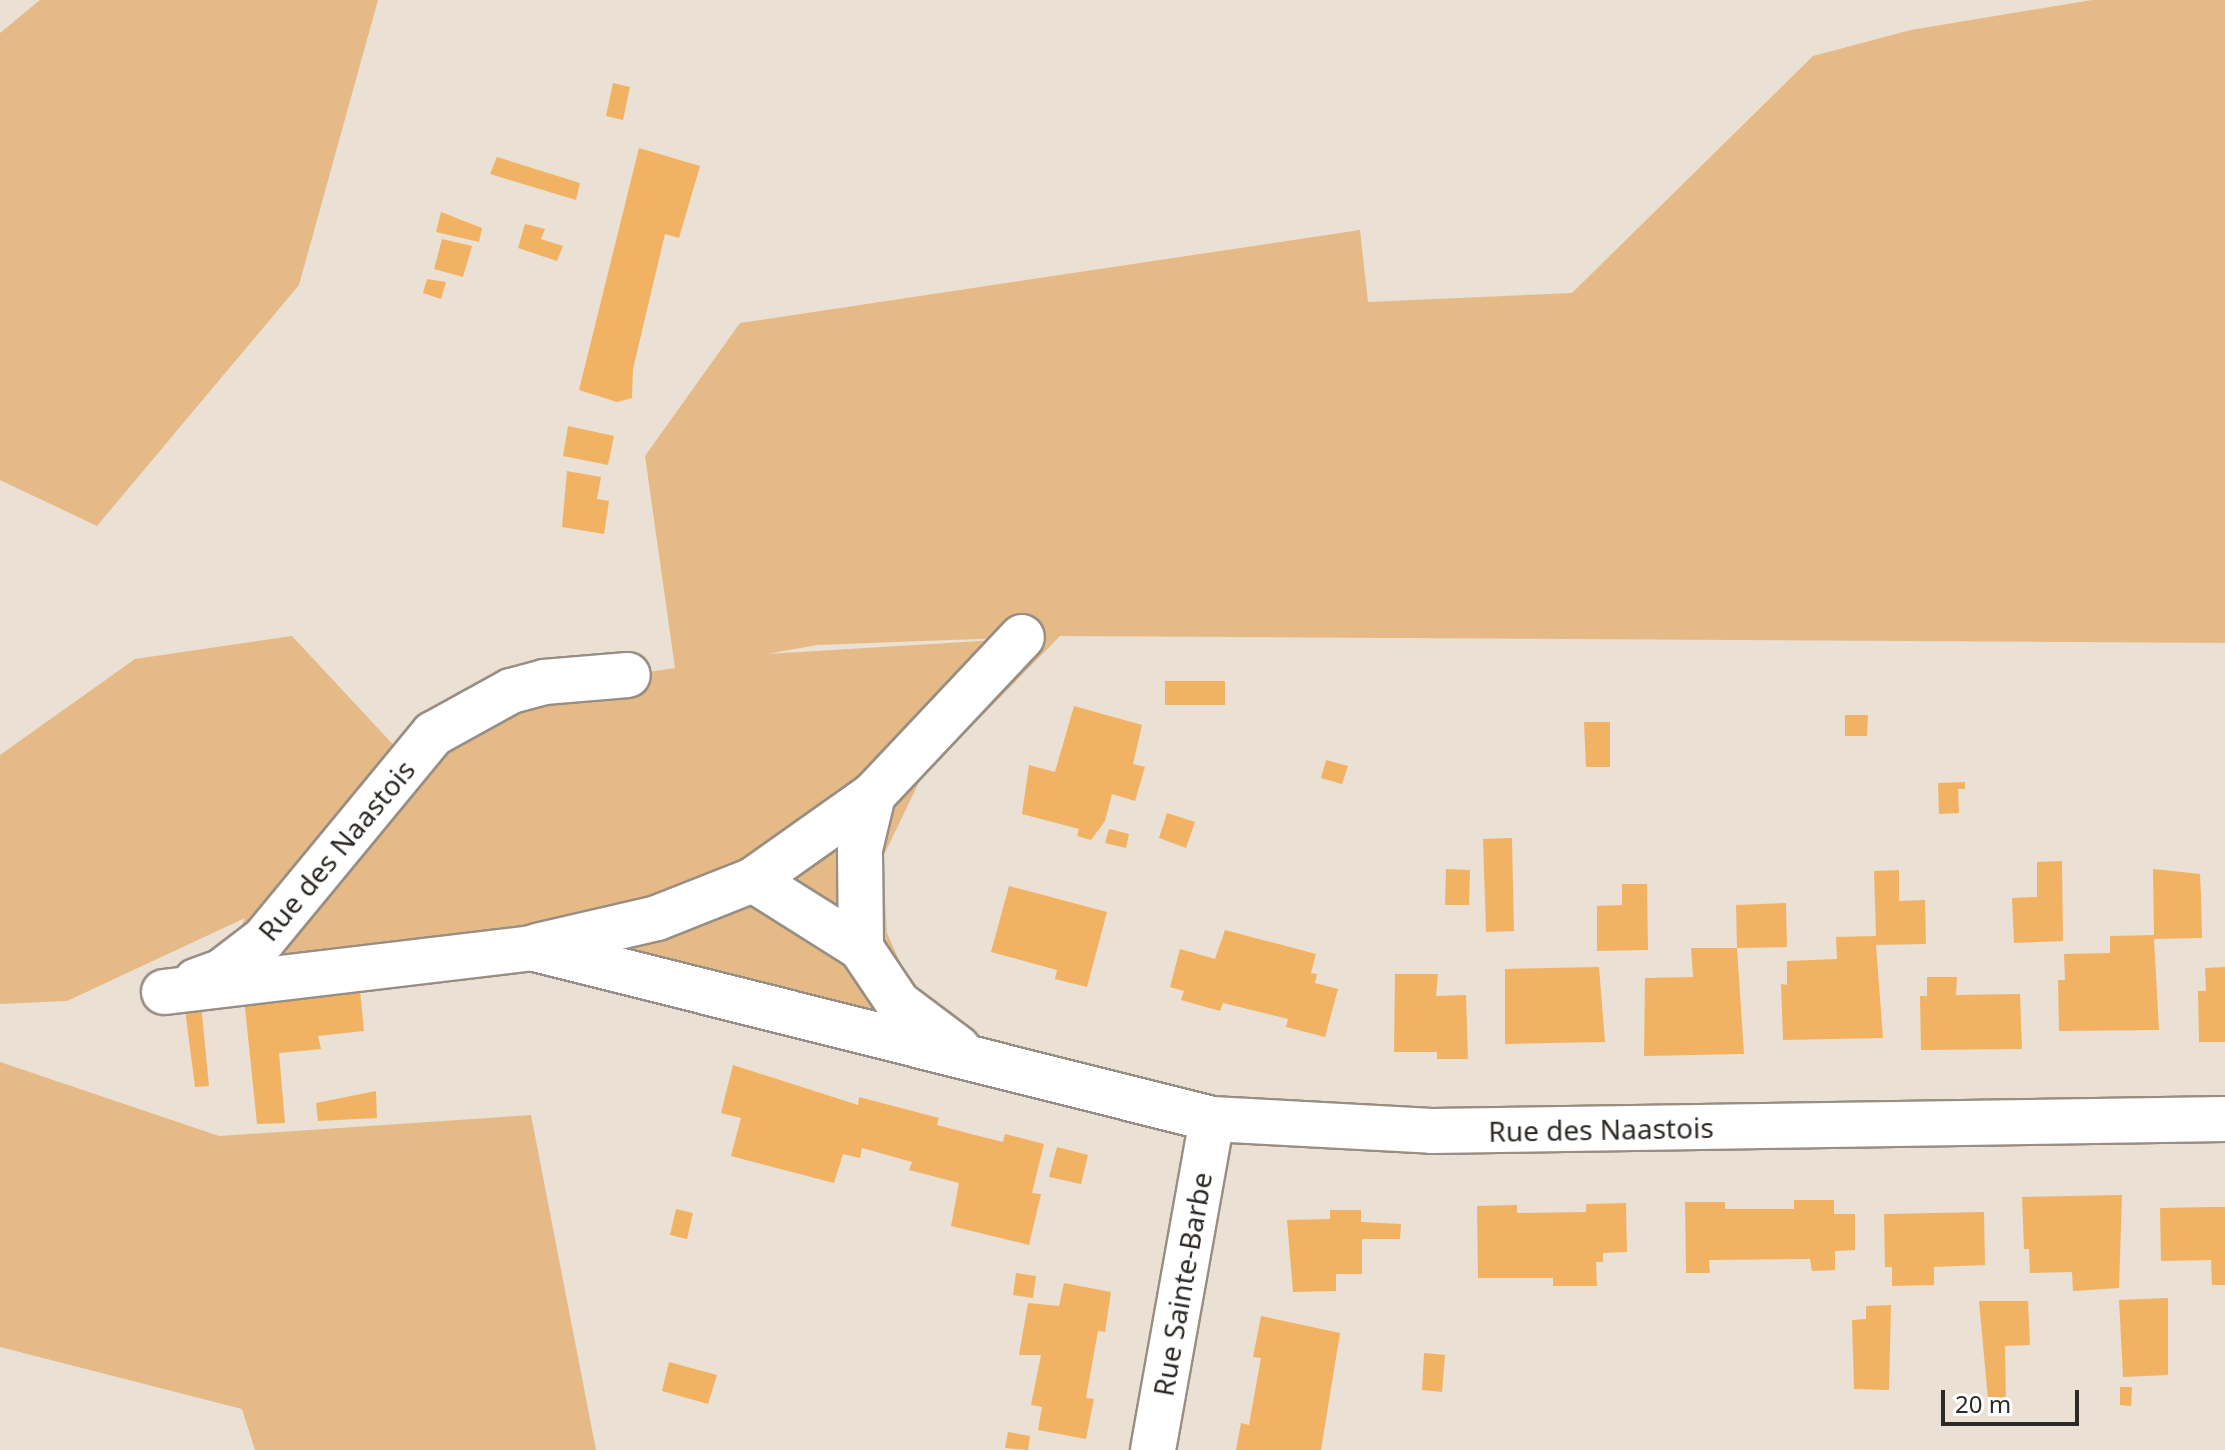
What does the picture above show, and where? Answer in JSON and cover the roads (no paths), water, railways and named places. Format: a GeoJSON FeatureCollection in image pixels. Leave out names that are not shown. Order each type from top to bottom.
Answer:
{"type":"FeatureCollection","features":[{"type":"Feature","properties":{"kind":"street","name":"Rue des Naastois"},"geometry":{"type":"LineString","coordinates":[[628,675],[544,682],[511,691],[433,734],[306,893],[264,939],[221,972],[164,992],[531,948],[657,918],[753,880],[873,795],[1022,637]]}},
{"type":"Feature","properties":{"kind":"street","name":"Rue des Naastois"},"geometry":{"type":"LineString","coordinates":[[861,948],[860,849],[873,795]]}},
{"type":"Feature","properties":{"kind":"street","name":"Rue des Naastois"},"geometry":{"type":"LineString","coordinates":[[753,880],[861,948],[898,1003],[933,1034],[985,1064]]}},
{"type":"Feature","properties":{"kind":"street"},"geometry":{"type":"LineString","coordinates":[[306,893],[302,922],[311,953],[333,971]]}},
{"type":"Feature","properties":{"kind":"street","name":"Rue des Naastois"},"geometry":{"type":"LineString","coordinates":[[531,948],[1212,1119],[1432,1131],[2225,1119]]}},
{"type":"Feature","properties":{"kind":"street","name":"Rue Sainte-Barbe"},"geometry":{"type":"LineString","coordinates":[[1153,1450],[1212,1119]]}}]}
